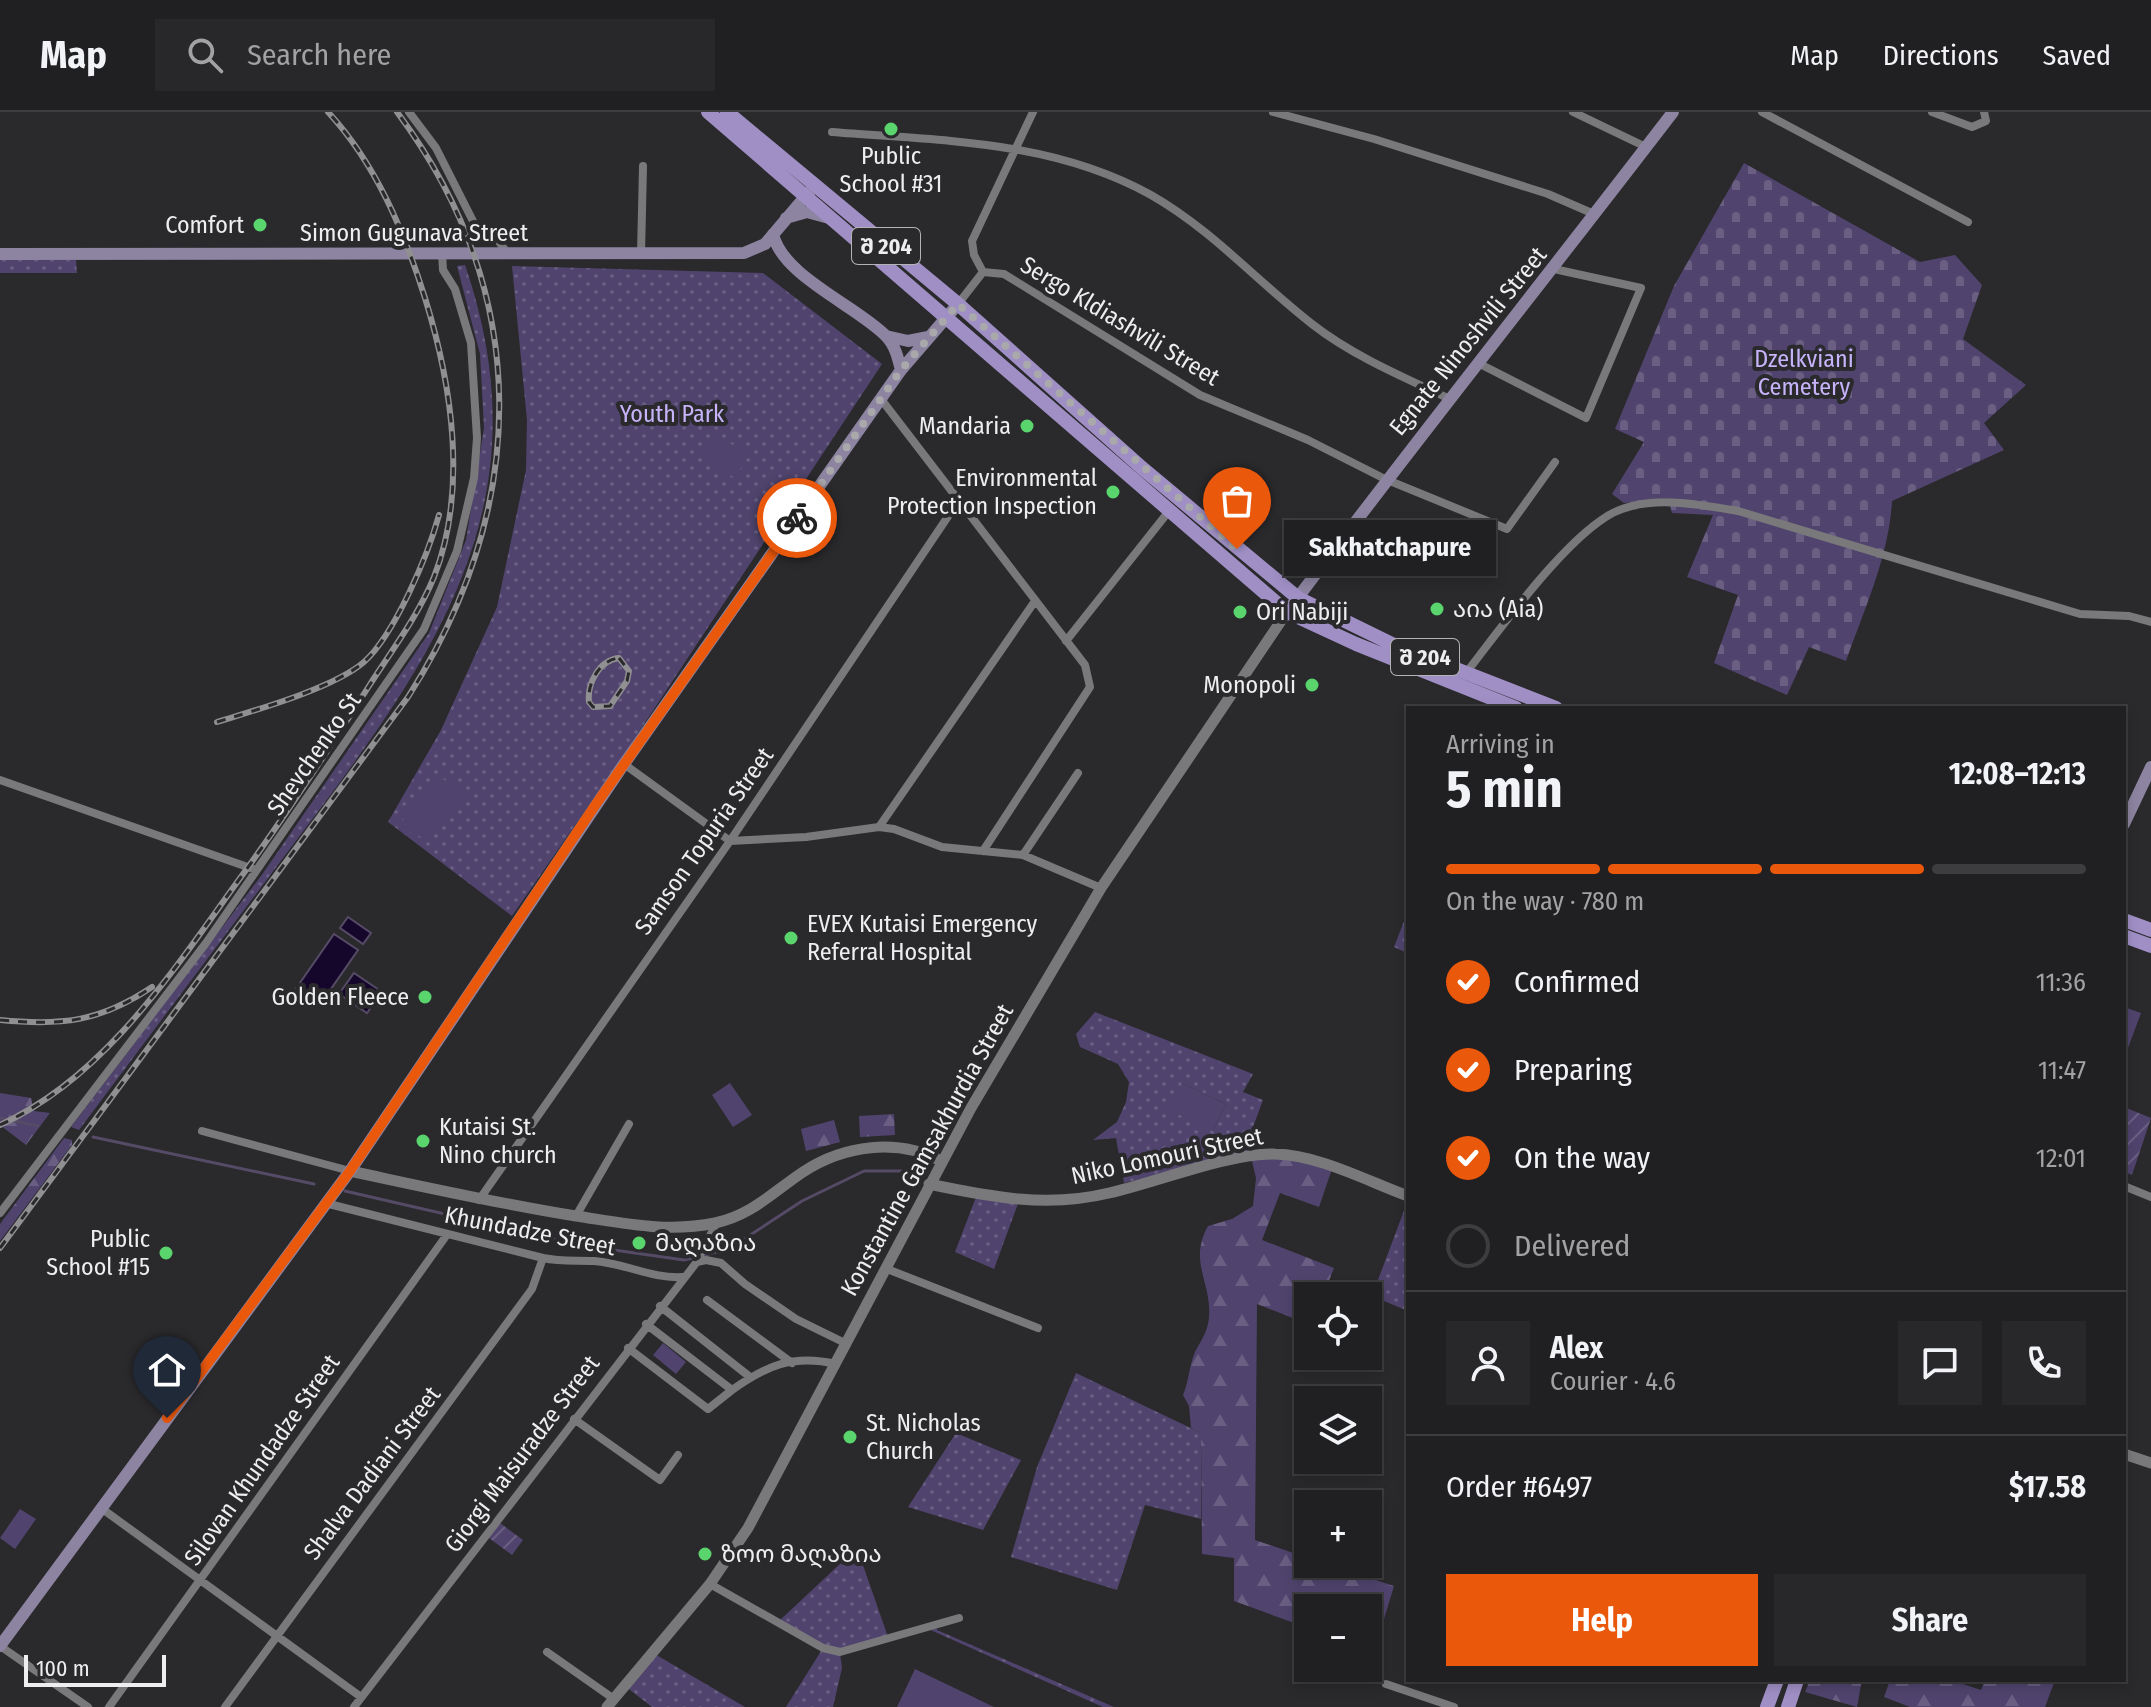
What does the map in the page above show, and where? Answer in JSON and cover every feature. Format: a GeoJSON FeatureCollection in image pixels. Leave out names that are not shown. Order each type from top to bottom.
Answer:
{"type":"FeatureCollection","features":[{"type":"Feature","properties":{"kind":"main road","name":"შ 204"},"geometry":{"type":"LineString","coordinates":[[727,112],[809,192],[829,218],[1287,612],[1308,624],[1511,706]]}},
{"type":"Feature","properties":{"kind":"main road","name":"Egnate Ninoshvili Street"},"geometry":{"type":"LineString","coordinates":[[1287,612],[1385,479],[1554,269],[1673,112]]}},
{"type":"Feature","properties":{"kind":"main road","name":"შ 204"},"geometry":{"type":"LineString","coordinates":[[711,113],[809,192],[958,304],[1154,478],[1298,598],[1392,644],[1551,706]]}},
{"type":"Feature","properties":{"kind":"main road"},"geometry":{"type":"LineString","coordinates":[[744,253],[759,248],[809,192]]}},
{"type":"Feature","properties":{"kind":"main road"},"geometry":{"type":"LineString","coordinates":[[786,218],[807,212],[829,218]]}},
{"type":"Feature","properties":{"kind":"main road"},"geometry":{"type":"LineString","coordinates":[[773,234],[777,248],[791,263],[886,336],[908,341],[928,337]]}},
{"type":"Feature","properties":{"kind":"main road","name":"Simon Gugunava Street"},"geometry":{"type":"LineString","coordinates":[[0,254],[285,249],[508,254],[744,253],[772,256],[791,263]]}},
{"type":"Feature","properties":{"kind":"main road"},"geometry":{"type":"LineString","coordinates":[[0,1646],[350,1171],[624,764],[901,370],[958,304]]}},
{"type":"Feature","properties":{"kind":"main road"},"geometry":{"type":"LineString","coordinates":[[886,336],[901,370]]}},
{"type":"Feature","properties":{"kind":"main road"},"geometry":{"type":"LineString","coordinates":[[2126,820],[2151,767]]}},
{"type":"Feature","properties":{"kind":"main road"},"geometry":{"type":"LineString","coordinates":[[2126,921],[2151,930]]}},
{"type":"Feature","properties":{"kind":"main road"},"geometry":{"type":"LineString","coordinates":[[2126,937],[2151,946]]}},
{"type":"Feature","properties":{"kind":"main road"},"geometry":{"type":"LineString","coordinates":[[1767,1707],[1776,1682]]}},
{"type":"Feature","properties":{"kind":"main road"},"geometry":{"type":"LineString","coordinates":[[1788,1707],[1796,1682]]}},
{"type":"Feature","properties":{"kind":"street"},"geometry":{"type":"LineString","coordinates":[[409,112],[436,148],[478,231],[497,239],[508,254]]}},
{"type":"Feature","properties":{"kind":"street","name":"Sergo Kldiashvili Street"},"geometry":{"type":"LineString","coordinates":[[1033,112],[972,241],[974,255],[983,272],[1004,274],[1200,395],[1308,440],[1385,479],[1507,529],[1555,462]]}},
{"type":"Feature","properties":{"kind":"street"},"geometry":{"type":"LineString","coordinates":[[1273,112],[1504,180],[1594,214]]}},
{"type":"Feature","properties":{"kind":"street"},"geometry":{"type":"LineString","coordinates":[[1573,112],[1646,147]]}},
{"type":"Feature","properties":{"kind":"street"},"geometry":{"type":"LineString","coordinates":[[1762,112],[1968,222]]}},
{"type":"Feature","properties":{"kind":"street"},"geometry":{"type":"LineString","coordinates":[[1932,112],[1972,127],[1986,121],[1984,112]]}},
{"type":"Feature","properties":{"kind":"street"},"geometry":{"type":"LineString","coordinates":[[832,132],[1016,147],[1084,164],[1151,195],[1201,230],[1313,324],[1352,351],[1450,399]]}},
{"type":"Feature","properties":{"kind":"street"},"geometry":{"type":"LineString","coordinates":[[641,255],[643,166]]}},
{"type":"Feature","properties":{"kind":"street","name":"Shevchenko St"},"geometry":{"type":"LineString","coordinates":[[0,1213],[206,943],[424,629],[457,551],[474,478],[477,403],[464,314],[443,270],[442,253]]}},
{"type":"Feature","properties":{"kind":"street"},"geometry":{"type":"LineString","coordinates":[[1478,363],[1586,418],[1641,288],[1554,269]]}},
{"type":"Feature","properties":{"kind":"street"},"geometry":{"type":"LineString","coordinates":[[958,304],[983,272]]}},
{"type":"Feature","properties":{"kind":"street"},"geometry":{"type":"LineString","coordinates":[[881,399],[957,503],[1085,665],[1090,687],[983,851]]}},
{"type":"Feature","properties":{"kind":"street","name":"Samson Topuria Street"},"geometry":{"type":"LineString","coordinates":[[479,1200],[730,841],[957,503]]}},
{"type":"Feature","properties":{"kind":"street"},"geometry":{"type":"LineString","coordinates":[[1466,673],[1532,588],[1593,527],[1621,509],[1652,505],[1697,504],[1738,511],[2080,614],[2129,616],[2151,622]]}},
{"type":"Feature","properties":{"kind":"street"},"geometry":{"type":"LineString","coordinates":[[1066,641],[1169,511]]}},
{"type":"Feature","properties":{"kind":"street"},"geometry":{"type":"LineString","coordinates":[[879,827],[1035,601]]}},
{"type":"Feature","properties":{"kind":"street","name":"Konstantine Gamsakhurdia Street"},"geometry":{"type":"LineString","coordinates":[[610,1703],[710,1584],[748,1528],[887,1269],[941,1161],[1101,888],[1287,612]]}},
{"type":"Feature","properties":{"kind":"street"},"geometry":{"type":"LineString","coordinates":[[624,764],[730,841],[806,837],[879,827],[894,829],[942,847],[1023,855],[1101,888]]}},
{"type":"Feature","properties":{"kind":"street"},"geometry":{"type":"LineString","coordinates":[[1023,855],[1078,773]]}},
{"type":"Feature","properties":{"kind":"street"},"geometry":{"type":"LineString","coordinates":[[0,780],[256,870]]}},
{"type":"Feature","properties":{"kind":"street"},"geometry":{"type":"LineString","coordinates":[[576,1216],[629,1124]]}},
{"type":"Feature","properties":{"kind":"street"},"geometry":{"type":"LineString","coordinates":[[202,1131],[350,1171],[479,1200],[654,1227],[680,1228],[717,1222],[758,1207],[803,1172],[850,1152],[878,1146],[902,1147],[923,1151],[941,1161]]}},
{"type":"Feature","properties":{"kind":"street","name":"Niko Lomouri Street"},"geometry":{"type":"LineString","coordinates":[[929,1184],[1010,1200],[1078,1199],[1242,1158],[1275,1154],[1330,1167],[1406,1195]]}},
{"type":"Feature","properties":{"kind":"street"},"geometry":{"type":"LineString","coordinates":[[2126,1187],[2151,1197]]}},
{"type":"Feature","properties":{"kind":"street","name":"Khundadze Street"},"geometry":{"type":"LineString","coordinates":[[325,1203],[446,1236],[567,1263],[595,1261],[643,1274],[683,1277]]}},
{"type":"Feature","properties":{"kind":"street","name":"Giorgi Maisuradze Street"},"geometry":{"type":"LineString","coordinates":[[354,1707],[696,1263],[717,1222]]}},
{"type":"Feature","properties":{"kind":"street","name":"Silovan Khundadze Street"},"geometry":{"type":"LineString","coordinates":[[109,1707],[446,1236]]}},
{"type":"Feature","properties":{"kind":"street","name":"Shalva Dadiani Street"},"geometry":{"type":"LineString","coordinates":[[225,1707],[532,1289],[543,1258]]}},
{"type":"Feature","properties":{"kind":"street"},"geometry":{"type":"LineString","coordinates":[[696,1263],[706,1260],[721,1263],[796,1319],[847,1344]]}},
{"type":"Feature","properties":{"kind":"street"},"geometry":{"type":"LineString","coordinates":[[887,1269],[1038,1328]]}},
{"type":"Feature","properties":{"kind":"street"},"geometry":{"type":"LineString","coordinates":[[707,1300],[792,1363]]}},
{"type":"Feature","properties":{"kind":"street"},"geometry":{"type":"LineString","coordinates":[[660,1306],[750,1377]]}},
{"type":"Feature","properties":{"kind":"street"},"geometry":{"type":"LineString","coordinates":[[646,1324],[732,1390]]}},
{"type":"Feature","properties":{"kind":"street"},"geometry":{"type":"LineString","coordinates":[[628,1348],[708,1409],[763,1368],[818,1360],[836,1364]]}},
{"type":"Feature","properties":{"kind":"street"},"geometry":{"type":"LineString","coordinates":[[574,1419],[660,1480],[678,1455]]}},
{"type":"Feature","properties":{"kind":"street"},"geometry":{"type":"LineString","coordinates":[[2126,1455],[2151,1463]]}},
{"type":"Feature","properties":{"kind":"street"},"geometry":{"type":"LineString","coordinates":[[101,1508],[361,1697]]}},
{"type":"Feature","properties":{"kind":"street"},"geometry":{"type":"LineString","coordinates":[[710,1584],[823,1648],[840,1652],[959,1618]]}},
{"type":"Feature","properties":{"kind":"street"},"geometry":{"type":"LineString","coordinates":[[0,1646],[85,1706]]}},
{"type":"Feature","properties":{"kind":"street"},"geometry":{"type":"LineString","coordinates":[[547,1652],[610,1703]]}},
{"type":"Feature","properties":{"kind":"street"},"geometry":{"type":"LineString","coordinates":[[1386,1684],[1454,1707]]}},
{"type":"Feature","properties":{"kind":"green space","name":"Dzelkviani Cemetery"},"geometry":{"type":"Polygon","coordinates":[[[1744,163],[1920,262],[1955,255],[1982,285],[1963,339],[2026,385],[1984,423],[2004,450],[1892,501],[1881,562],[1846,661],[1809,647],[1787,695],[1714,663],[1738,595],[1687,577],[1713,515],[1672,513],[1668,498],[1624,503],[1612,494],[1644,442],[1615,429],[1674,286],[1744,163]]]}},
{"type":"Feature","properties":{"kind":"green space"},"geometry":{"type":"Polygon","coordinates":[[[0,259],[76,260],[77,273],[0,273],[0,259]]]}},
{"type":"Feature","properties":{"kind":"green space"},"geometry":{"type":"Polygon","coordinates":[[[465,265],[487,354],[492,436],[482,512],[459,584],[425,653],[383,721],[335,789],[79,1130],[71,1127],[261,876],[429,633],[466,540],[484,428],[480,354],[457,266],[465,265]]]}},
{"type":"Feature","properties":{"kind":"green space","name":"Youth Park"},"geometry":{"type":"Polygon","coordinates":[[[512,266],[763,273],[882,364],[621,759],[512,916],[388,822],[441,730],[497,607],[526,470],[527,420],[512,266]]]}},
{"type":"Feature","properties":{"kind":"green space"},"geometry":{"type":"Polygon","coordinates":[[[714,433],[749,455],[735,478],[699,456],[714,433]]]}},
{"type":"Feature","properties":{"kind":"green space"},"geometry":{"type":"Polygon","coordinates":[[[438,775],[464,795],[427,842],[401,822],[438,775]]]}},
{"type":"Feature","properties":{"kind":"green space"},"geometry":{"type":"Polygon","coordinates":[[[1406,916],[1406,953],[1394,947],[1406,916]]]}},
{"type":"Feature","properties":{"kind":"green space"},"geometry":{"type":"Polygon","coordinates":[[[2126,1008],[2141,1013],[2126,1047],[2126,1008]]]}},
{"type":"Feature","properties":{"kind":"green space"},"geometry":{"type":"Polygon","coordinates":[[[1095,1012],[1253,1074],[1243,1092],[1263,1100],[1249,1138],[1250,1153],[1124,1183],[1116,1138],[1093,1140],[1117,1122],[1126,1102],[1129,1082],[1118,1064],[1080,1047],[1076,1034],[1095,1012]],[[1182,1083],[1213,1131],[1226,1104],[1182,1083]]]}},
{"type":"Feature","properties":{"kind":"green space"},"geometry":{"type":"Polygon","coordinates":[[[730,1083],[752,1115],[733,1127],[712,1095],[730,1083]]]}},
{"type":"Feature","properties":{"kind":"green space"},"geometry":{"type":"Polygon","coordinates":[[[1182,1083],[1226,1104],[1213,1131],[1169,1110],[1182,1083]]]}},
{"type":"Feature","properties":{"kind":"green space"},"geometry":{"type":"Polygon","coordinates":[[[0,1093],[31,1098],[34,1111],[50,1113],[26,1145],[0,1125],[0,1093]]]}},
{"type":"Feature","properties":{"kind":"green space"},"geometry":{"type":"Polygon","coordinates":[[[2126,1108],[2151,1118],[2132,1175],[2126,1173],[2126,1108]]]}},
{"type":"Feature","properties":{"kind":"green space"},"geometry":{"type":"Polygon","coordinates":[[[894,1114],[895,1135],[860,1137],[859,1116],[894,1114]]]}},
{"type":"Feature","properties":{"kind":"green space"},"geometry":{"type":"Polygon","coordinates":[[[834,1120],[840,1142],[806,1151],[801,1129],[834,1120]]]}},
{"type":"Feature","properties":{"kind":"green space"},"geometry":{"type":"Polygon","coordinates":[[[64,1138],[72,1140],[72,1145],[0,1241],[0,1224],[64,1138]]]}},
{"type":"Feature","properties":{"kind":"green space"},"geometry":{"type":"Polygon","coordinates":[[[1250,1153],[1333,1166],[1319,1207],[1280,1193],[1262,1240],[1334,1268],[1328,1282],[1294,1282],[1294,1319],[1257,1304],[1255,1540],[1294,1553],[1294,1578],[1369,1578],[1394,1586],[1382,1626],[1382,1594],[1294,1594],[1294,1623],[1234,1601],[1234,1558],[1202,1554],[1201,1433],[1191,1428],[1189,1406],[1183,1395],[1193,1357],[1209,1318],[1200,1250],[1208,1226],[1232,1219],[1253,1206],[1256,1178],[1250,1153]]]}},
{"type":"Feature","properties":{"kind":"green space"},"geometry":{"type":"Polygon","coordinates":[[[978,1192],[1020,1198],[994,1269],[955,1252],[978,1192]]]}},
{"type":"Feature","properties":{"kind":"green space"},"geometry":{"type":"Polygon","coordinates":[[[1406,1205],[1406,1310],[1382,1300],[1382,1282],[1377,1282],[1406,1205]]]}},
{"type":"Feature","properties":{"kind":"green space"},"geometry":{"type":"Polygon","coordinates":[[[159,1338],[176,1351],[153,1384],[135,1373],[159,1338]]]}},
{"type":"Feature","properties":{"kind":"green space"},"geometry":{"type":"Polygon","coordinates":[[[663,1343],[686,1362],[676,1374],[653,1355],[663,1343]]]}},
{"type":"Feature","properties":{"kind":"green space"},"geometry":{"type":"Polygon","coordinates":[[[1076,1373],[1201,1433],[1201,1519],[1145,1505],[1117,1590],[1011,1557],[1037,1467],[1076,1373]]]}},
{"type":"Feature","properties":{"kind":"green space"},"geometry":{"type":"Polygon","coordinates":[[[956,1433],[1021,1460],[983,1530],[908,1507],[956,1433]]]}},
{"type":"Feature","properties":{"kind":"green space"},"geometry":{"type":"Polygon","coordinates":[[[20,1509],[36,1519],[15,1549],[0,1538],[20,1509]]]}},
{"type":"Feature","properties":{"kind":"green space"},"geometry":{"type":"Polygon","coordinates":[[[500,1523],[523,1540],[512,1555],[489,1538],[500,1523]]]}},
{"type":"Feature","properties":{"kind":"green space"},"geometry":{"type":"Polygon","coordinates":[[[857,1548],[888,1637],[840,1653],[842,1668],[833,1707],[786,1707],[823,1648],[778,1622],[857,1548]]]}},
{"type":"Feature","properties":{"kind":"green space"},"geometry":{"type":"Polygon","coordinates":[[[937,1625],[937,1630],[1114,1707],[1103,1707],[926,1628],[937,1625]]]}},
{"type":"Feature","properties":{"kind":"green space"},"geometry":{"type":"Polygon","coordinates":[[[653,1653],[745,1707],[652,1707],[625,1686],[653,1653]]]}},
{"type":"Feature","properties":{"kind":"green space"},"geometry":{"type":"Polygon","coordinates":[[[915,1669],[994,1707],[897,1707],[915,1669]]]}},
{"type":"Feature","properties":{"kind":"green space"},"geometry":{"type":"Polygon","coordinates":[[[1809,1682],[1862,1682],[1857,1707],[1805,1692],[1809,1682]]]}},
{"type":"Feature","properties":{"kind":"green space"},"geometry":{"type":"Polygon","coordinates":[[[1889,1682],[1957,1682],[1981,1690],[1984,1682],[2054,1682],[2045,1707],[1910,1707],[1884,1697],[1889,1682]]]}},
{"type":"Feature","properties":{"kind":"shaded area"},"geometry":{"type":"Polygon","coordinates":[[[348,917],[371,933],[363,944],[340,928],[348,917]]]}},
{"type":"Feature","properties":{"kind":"shaded area"},"geometry":{"type":"Polygon","coordinates":[[[334,934],[358,950],[319,1006],[295,990],[334,934]]]}},
{"type":"Feature","properties":{"kind":"shaded area"},"geometry":{"type":"Polygon","coordinates":[[[354,973],[382,992],[367,1013],[339,994],[354,973]]]}},
{"type":"Feature","properties":{"kind":"waterway"},"geometry":{"type":"LineString","coordinates":[[0,1118],[38,1126]]}},
{"type":"Feature","properties":{"kind":"waterway"},"geometry":{"type":"LineString","coordinates":[[93,1137],[314,1184]]}},
{"type":"Feature","properties":{"kind":"waterway"},"geometry":{"type":"LineString","coordinates":[[345,1191],[579,1245],[684,1260],[729,1249],[802,1201],[864,1171],[927,1171]]}},
{"type":"Feature","properties":{"kind":"railway"},"geometry":{"type":"LineString","coordinates":[[0,1125],[38,1104],[72,1079],[104,1051],[161,986],[305,785],[404,633],[434,577],[451,509],[453,473],[449,402],[443,366],[425,298],[398,223],[374,176],[328,112]]}},
{"type":"Feature","properties":{"kind":"railway"},"geometry":{"type":"LineString","coordinates":[[0,1248],[408,697],[448,625],[477,551],[494,477],[499,402],[493,328],[474,254],[442,182],[397,112]]}},
{"type":"Feature","properties":{"kind":"railway"},"geometry":{"type":"LineString","coordinates":[[217,722],[315,689],[351,672],[364,662],[398,614],[419,572],[439,515]]}},
{"type":"Feature","properties":{"kind":"railway"},"geometry":{"type":"LineString","coordinates":[[619,658],[629,671],[627,681],[610,706],[593,707],[589,702],[592,681],[600,668],[619,658]]}},
{"type":"Feature","properties":{"kind":"railway"},"geometry":{"type":"LineString","coordinates":[[0,1020],[42,1022],[79,1019],[115,1008],[152,987]]}},
{"type":"Feature","properties":{"kind":"way so far"},"geometry":{"type":"LineString","coordinates":[[797,518],[901,370],[958,304],[1237,549]]}},
{"type":"Feature","properties":{"kind":"place","name":"Public School #31"},"geometry":{"type":"Point","coordinates":[891,129]}},
{"type":"Feature","properties":{"kind":"place","name":"Comfort"},"geometry":{"type":"Point","coordinates":[260,225]}},
{"type":"Feature","properties":{"kind":"place","name":"Mandaria"},"geometry":{"type":"Point","coordinates":[1027,426]}},
{"type":"Feature","properties":{"kind":"place","name":"Environmental Protection Inspection"},"geometry":{"type":"Point","coordinates":[1113,492]}},
{"type":"Feature","properties":{"kind":"place","name":"Sakhatchapure"},"geometry":{"type":"Point","coordinates":[1237,549]}},
{"type":"Feature","properties":{"kind":"place","name":"აია (Aia)"},"geometry":{"type":"Point","coordinates":[1437,609]}},
{"type":"Feature","properties":{"kind":"place","name":"Ori Nabiji"},"geometry":{"type":"Point","coordinates":[1240,612]}},
{"type":"Feature","properties":{"kind":"place","name":"Monopoli"},"geometry":{"type":"Point","coordinates":[1312,685]}},
{"type":"Feature","properties":{"kind":"place","name":"EVEX Kutaisi Emergency Referral Hospital"},"geometry":{"type":"Point","coordinates":[791,938]}},
{"type":"Feature","properties":{"kind":"place","name":"Golden Fleece"},"geometry":{"type":"Point","coordinates":[425,997]}},
{"type":"Feature","properties":{"kind":"place","name":"Kutaisi St. Nino church"},"geometry":{"type":"Point","coordinates":[423,1141]}},
{"type":"Feature","properties":{"kind":"place","name":"მაღაზია"},"geometry":{"type":"Point","coordinates":[639,1243]}},
{"type":"Feature","properties":{"kind":"place","name":"Public School #15"},"geometry":{"type":"Point","coordinates":[166,1253]}},
{"type":"Feature","properties":{"kind":"place","name":"St. Nicholas Church"},"geometry":{"type":"Point","coordinates":[850,1437]}},
{"type":"Feature","properties":{"kind":"place","name":"ზოო მაღაზია"},"geometry":{"type":"Point","coordinates":[705,1554]}},
{"type":"Feature","properties":{"kind":"route"},"geometry":{"type":"LineString","coordinates":[[167,1418],[350,1171],[594,807],[797,518]]}}]}
